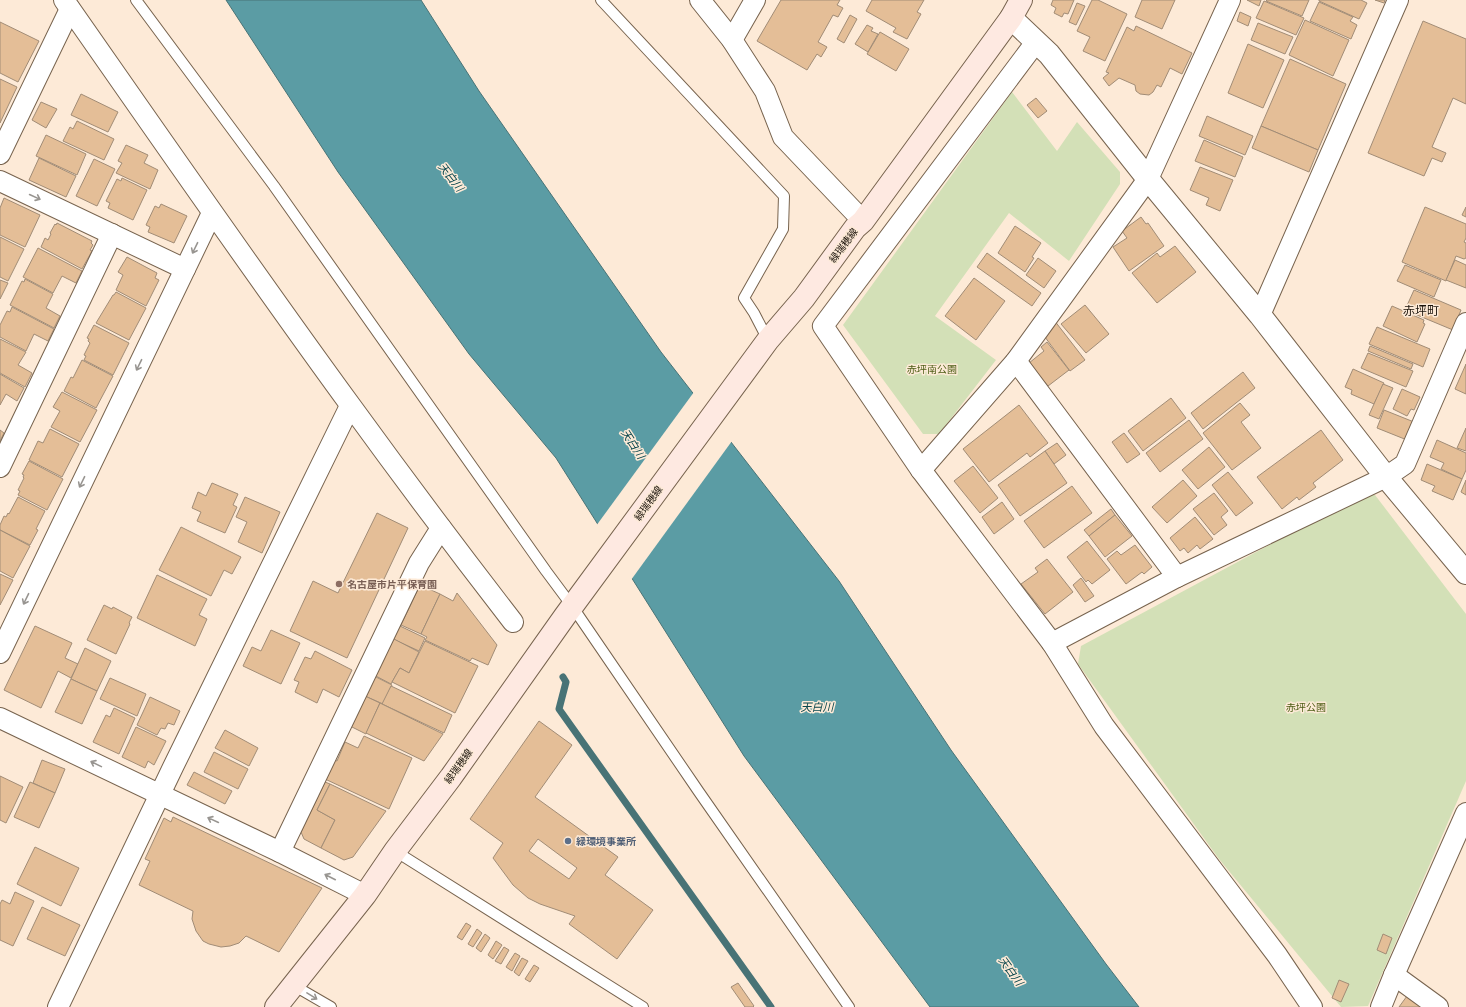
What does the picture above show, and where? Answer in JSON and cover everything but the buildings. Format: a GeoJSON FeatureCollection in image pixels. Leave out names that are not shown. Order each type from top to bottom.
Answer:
{"type":"FeatureCollection","features":[{"type":"Feature","properties":{"kind":"main road","name":"緑瑞穂線"},"geometry":{"type":"LineString","coordinates":[[276,1007],[365,895],[395,851],[451,777],[571,608],[765,345],[804,298],[855,228],[863,221],[1016,9]]}},
{"type":"Feature","properties":{"kind":"street"},"geometry":{"type":"LineString","coordinates":[[700,0],[732,40],[766,91],[782,137],[863,221]]}},
{"type":"Feature","properties":{"kind":"street"},"geometry":{"type":"LineString","coordinates":[[732,40],[755,0]]}},
{"type":"Feature","properties":{"kind":"street"},"geometry":{"type":"LineString","coordinates":[[921,470],[1016,361],[1148,179],[1230,0]]}},
{"type":"Feature","properties":{"kind":"street"},"geometry":{"type":"LineString","coordinates":[[1260,315],[1398,0]]}},
{"type":"Feature","properties":{"kind":"street"},"geometry":{"type":"LineString","coordinates":[[0,154],[67,4]]}},
{"type":"Feature","properties":{"kind":"street"},"geometry":{"type":"LineString","coordinates":[[67,4],[212,213],[350,406],[513,622]]}},
{"type":"Feature","properties":{"kind":"street"},"geometry":{"type":"LineString","coordinates":[[1016,9],[1036,42],[1049,54],[1148,179],[1260,315],[1386,477],[1466,573]]}},
{"type":"Feature","properties":{"kind":"street"},"geometry":{"type":"LineString","coordinates":[[1036,42],[823,326],[921,470],[1052,643],[1104,726],[1277,955],[1312,1007]]}},
{"type":"Feature","properties":{"kind":"street"},"geometry":{"type":"LineString","coordinates":[[0,181],[185,269]]}},
{"type":"Feature","properties":{"kind":"street"},"geometry":{"type":"LineString","coordinates":[[0,653],[212,213]]}},
{"type":"Feature","properties":{"kind":"street"},"geometry":{"type":"LineString","coordinates":[[0,467],[112,234]]}},
{"type":"Feature","properties":{"kind":"street"},"geometry":{"type":"LineString","coordinates":[[1052,643],[1176,577],[1386,477],[1405,464],[1466,323]]}},
{"type":"Feature","properties":{"kind":"street"},"geometry":{"type":"LineString","coordinates":[[1016,361],[1176,577]]}},
{"type":"Feature","properties":{"kind":"street"},"geometry":{"type":"LineString","coordinates":[[58,1007],[350,406]]}},
{"type":"Feature","properties":{"kind":"street"},"geometry":{"type":"LineString","coordinates":[[280,852],[419,563],[441,528]]}},
{"type":"Feature","properties":{"kind":"street"},"geometry":{"type":"LineString","coordinates":[[0,718],[280,852],[365,895]]}},
{"type":"Feature","properties":{"kind":"street"},"geometry":{"type":"LineString","coordinates":[[1381,1007],[1466,813]]}},
{"type":"Feature","properties":{"kind":"street"},"geometry":{"type":"LineString","coordinates":[[1394,975],[1438,1007]]}},
{"type":"Feature","properties":{"kind":"lane"},"geometry":{"type":"LineString","coordinates":[[136,0],[274,186],[541,564],[849,1007]]}},
{"type":"Feature","properties":{"kind":"lane"},"geometry":{"type":"LineString","coordinates":[[601,0],[784,196],[783,229],[744,298],[754,313],[765,345]]}},
{"type":"Feature","properties":{"kind":"lane"},"geometry":{"type":"LineString","coordinates":[[395,851],[643,1007]]}},
{"type":"Feature","properties":{"kind":"lane"},"geometry":{"type":"LineString","coordinates":[[293,985],[331,1007]]}},
{"type":"Feature","properties":{"kind":"green space","name":"赤坪南公園"},"geometry":{"type":"Polygon","coordinates":[[[1012,92],[1057,151],[1077,122],[1120,172],[1120,184],[1069,261],[1009,213],[935,316],[996,360],[939,434],[923,434],[843,325],[1012,92]]]}},
{"type":"Feature","properties":{"kind":"green space","name":"赤坪公園"},"geometry":{"type":"Polygon","coordinates":[[[1364,494],[1375,495],[1466,614],[1466,781],[1368,1006],[1341,1007],[1219,859],[1078,664],[1081,646],[1364,494]]]}},
{"type":"Feature","properties":{"kind":"water","name":"天白川"},"geometry":{"type":"Polygon","coordinates":[[[226,0],[421,0],[479,91],[661,352],[839,581],[951,750],[1106,964],[1139,1007],[930,1007],[744,756],[556,458],[469,354],[338,172],[226,0]]]}},
{"type":"Feature","properties":{"kind":"pier"},"geometry":{"type":"Polygon","coordinates":[[[694,392],[732,441],[631,580],[596,526],[694,392]]]}},
{"type":"Feature","properties":{"kind":"waterway"},"geometry":{"type":"LineString","coordinates":[[563,677],[566,682],[559,709],[771,1007]]}},
{"type":"Feature","properties":{"kind":"place","name":"名古屋市片平保育園"},"geometry":{"type":"Point","coordinates":[339,584]}},
{"type":"Feature","properties":{"kind":"place","name":"緑環境事業所"},"geometry":{"type":"Point","coordinates":[568,841]}},
{"type":"Feature","properties":{"kind":"district","name":"赤坪町"},"geometry":{"type":"Point","coordinates":[1421,311]}}]}
